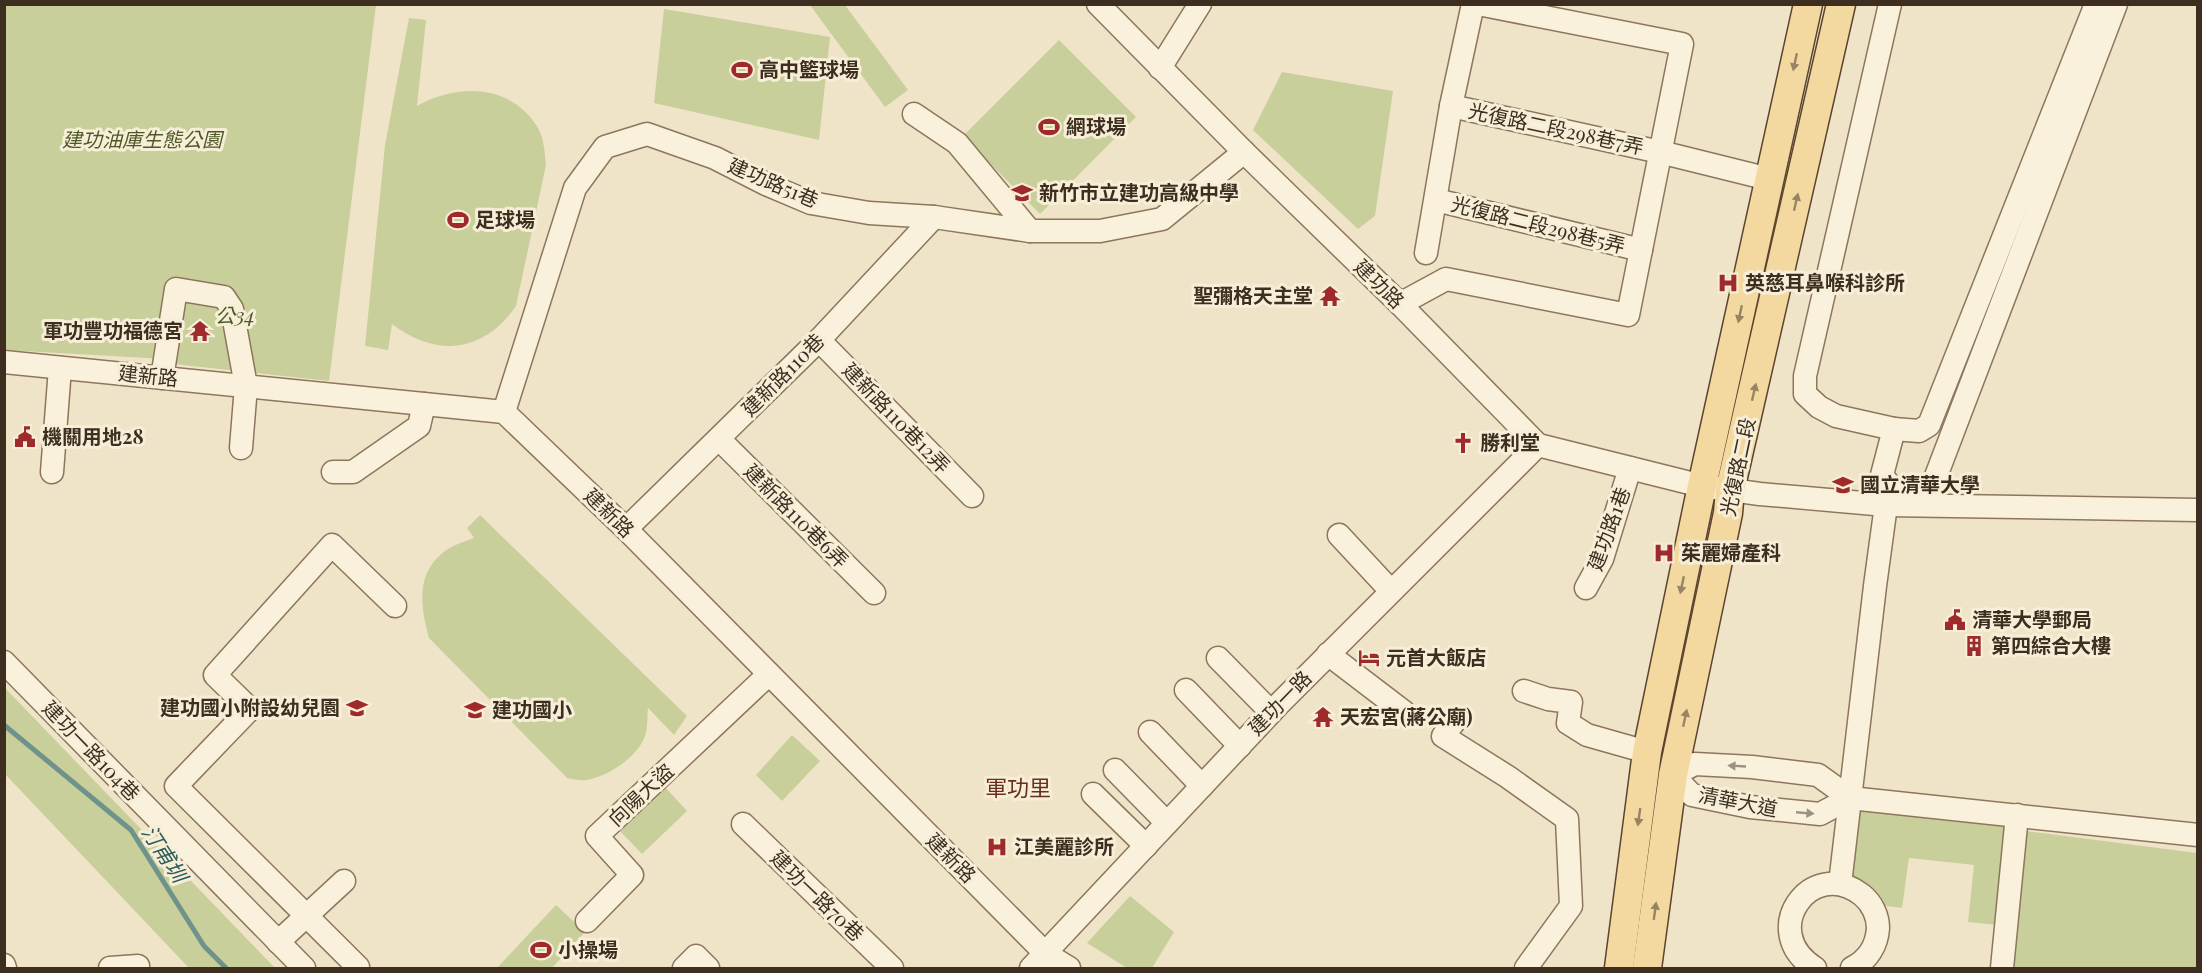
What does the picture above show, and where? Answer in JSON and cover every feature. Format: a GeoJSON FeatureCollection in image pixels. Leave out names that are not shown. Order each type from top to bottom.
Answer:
{"type":"FeatureCollection","features":[{"type":"Feature","properties":{"kind":"main road","name":"光復路二段"},"geometry":{"type":"LineString","coordinates":[[1619,969],[1646,761],[1702,486],[1808,4]]}},
{"type":"Feature","properties":{"kind":"main road","name":"光復路二段"},"geometry":{"type":"LineString","coordinates":[[1647,969],[1673,775],[1728,513],[1730,490],[1841,4]]}},
{"type":"Feature","properties":{"kind":"street","name":"建功路"},"geometry":{"type":"LineString","coordinates":[[1098,4],[1244,152],[1400,304],[1538,445]]}},
{"type":"Feature","properties":{"kind":"street"},"geometry":{"type":"LineString","coordinates":[[1160,68],[1200,4]]}},
{"type":"Feature","properties":{"kind":"street"},"geometry":{"type":"LineString","coordinates":[[1400,304],[1446,279],[1628,315],[1682,44],[1475,4],[1451,106],[1426,253]]}},
{"type":"Feature","properties":{"kind":"street"},"geometry":{"type":"LineString","coordinates":[[1890,4],[1808,364],[1805,394],[1819,407],[1836,416],[1894,429],[1919,431],[1929,425],[2096,4]]}},
{"type":"Feature","properties":{"kind":"street"},"geometry":{"type":"LineString","coordinates":[[1925,505],[2116,4]]}},
{"type":"Feature","properties":{"kind":"street","name":"光復路二段298巷7弄"},"geometry":{"type":"LineString","coordinates":[[1451,106],[1660,152],[1769,179]]}},
{"type":"Feature","properties":{"kind":"street"},"geometry":{"type":"LineString","coordinates":[[914,114],[957,143],[1030,231]]}},
{"type":"Feature","properties":{"kind":"street","name":"建功路51巷"},"geometry":{"type":"LineString","coordinates":[[504,412],[575,188],[605,147],[647,134],[715,158],[766,184],[811,203],[869,213],[934,217],[1030,231],[1100,231],[1162,219],[1244,152]]}},
{"type":"Feature","properties":{"kind":"street","name":"光復路二段298巷5弄"},"geometry":{"type":"LineString","coordinates":[[1436,200],[1641,250]]}},
{"type":"Feature","properties":{"kind":"street","name":"建新路110巷"},"geometry":{"type":"LineString","coordinates":[[626,529],[819,340],[934,217]]}},
{"type":"Feature","properties":{"kind":"street"},"geometry":{"type":"LineString","coordinates":[[162,378],[176,289],[224,297],[232,309],[246,386],[242,448]]}},
{"type":"Feature","properties":{"kind":"street","name":"建新路110巷12弄"},"geometry":{"type":"LineString","coordinates":[[819,340],[972,496]]}},
{"type":"Feature","properties":{"kind":"street","name":"建新路"},"geometry":{"type":"LineString","coordinates":[[4,362],[504,412],[626,529],[769,674],[1038,961],[1069,969]]}},
{"type":"Feature","properties":{"kind":"street"},"geometry":{"type":"LineString","coordinates":[[52,472],[60,368]]}},
{"type":"Feature","properties":{"kind":"street"},"geometry":{"type":"LineString","coordinates":[[333,472],[353,472],[419,426],[424,404]]}},
{"type":"Feature","properties":{"kind":"street"},"geometry":{"type":"LineString","coordinates":[[1840,884],[1886,505],[1891,487],[1882,475],[1894,429]]}},
{"type":"Feature","properties":{"kind":"street","name":"建新路110巷6弄"},"geometry":{"type":"LineString","coordinates":[[719,439],[874,593]]}},
{"type":"Feature","properties":{"kind":"street"},"geometry":{"type":"LineString","coordinates":[[1538,445],[1702,486],[1825,501],[1886,505],[2198,510]]}},
{"type":"Feature","properties":{"kind":"street","name":"建功一路"},"geometry":{"type":"LineString","coordinates":[[1038,961],[1270,712],[1538,445]]}},
{"type":"Feature","properties":{"kind":"street","name":"建功路1巷"},"geometry":{"type":"LineString","coordinates":[[1586,588],[1602,559],[1630,468]]}},
{"type":"Feature","properties":{"kind":"street"},"geometry":{"type":"LineString","coordinates":[[1339,535],[1391,591]]}},
{"type":"Feature","properties":{"kind":"street"},"geometry":{"type":"LineString","coordinates":[[358,967],[176,786],[250,710],[215,675],[332,545],[395,606]]}},
{"type":"Feature","properties":{"kind":"street"},"geometry":{"type":"LineString","coordinates":[[1328,654],[1404,712]]}},
{"type":"Feature","properties":{"kind":"street"},"geometry":{"type":"LineString","coordinates":[[1218,658],[1270,712]]}},
{"type":"Feature","properties":{"kind":"street","name":"建功一路104巷"},"geometry":{"type":"LineString","coordinates":[[4,662],[304,969]]}},
{"type":"Feature","properties":{"kind":"street","name":"向陽大盜"},"geometry":{"type":"LineString","coordinates":[[587,921],[632,875],[597,836],[769,674]]}},
{"type":"Feature","properties":{"kind":"street"},"geometry":{"type":"LineString","coordinates":[[1186,690],[1240,746]]}},
{"type":"Feature","properties":{"kind":"street"},"geometry":{"type":"LineString","coordinates":[[1524,690],[1548,699],[1571,702],[1568,723],[1587,735],[1673,775]]}},
{"type":"Feature","properties":{"kind":"street"},"geometry":{"type":"LineString","coordinates":[[1455,721],[1443,736],[1508,777],[1567,819],[1570,906],[1526,969]]}},
{"type":"Feature","properties":{"kind":"street"},"geometry":{"type":"LineString","coordinates":[[1150,732],[1202,786]]}},
{"type":"Feature","properties":{"kind":"street","name":"清華大道"},"geometry":{"type":"LineString","coordinates":[[1850,798],[1820,814],[1750,807],[1692,795],[1673,775],[1695,764],[1752,767],[1818,775],[1850,798],[2198,835]]}},
{"type":"Feature","properties":{"kind":"street"},"geometry":{"type":"LineString","coordinates":[[1115,770],[1167,823]]}},
{"type":"Feature","properties":{"kind":"street"},"geometry":{"type":"LineString","coordinates":[[1094,795],[1146,846]]}},
{"type":"Feature","properties":{"kind":"street"},"geometry":{"type":"LineString","coordinates":[[2002,969],[2017,815]]}},
{"type":"Feature","properties":{"kind":"street","name":"建功一路70巷"},"geometry":{"type":"LineString","coordinates":[[743,824],[892,969]]}},
{"type":"Feature","properties":{"kind":"street"},"geometry":{"type":"LineString","coordinates":[[278,942],[344,880]]}},
{"type":"Feature","properties":{"kind":"street"},"geometry":{"type":"LineString","coordinates":[[1815,969],[1804,962],[1795,951],[1790,938],[1789,923],[1793,909],[1801,898],[1812,889],[1826,884],[1840,884],[1854,889],[1866,898],[1874,911],[1878,926],[1876,941],[1870,954],[1852,969]]}},
{"type":"Feature","properties":{"kind":"street"},"geometry":{"type":"LineString","coordinates":[[684,969],[696,956],[708,969]]}},
{"type":"Feature","properties":{"kind":"street"},"geometry":{"type":"LineString","coordinates":[[110,969],[138,966]]}},
{"type":"Feature","properties":{"kind":"green space","name":"建功油庫生態公園"},"geometry":{"type":"Polygon","coordinates":[[[4,5],[376,5],[329,381],[164,363],[164,359],[5,350],[4,5]]]}},
{"type":"Feature","properties":{"kind":"green space"},"geometry":{"type":"Polygon","coordinates":[[[810,5],[845,5],[908,90],[885,107],[810,5]]]}},
{"type":"Feature","properties":{"kind":"green space","name":"高中籃球場"},"geometry":{"type":"Polygon","coordinates":[[[664,9],[830,37],[819,140],[654,103],[664,9]]]}},
{"type":"Feature","properties":{"kind":"green space"},"geometry":{"type":"Polygon","coordinates":[[[409,18],[426,20],[417,106],[433,99],[466,91],[499,96],[514,103],[527,113],[538,128],[543,141],[546,165],[516,306],[503,322],[474,341],[442,346],[409,335],[392,324],[388,350],[365,346],[385,145],[409,18]]]}},
{"type":"Feature","properties":{"kind":"green space","name":"網球場"},"geometry":{"type":"Polygon","coordinates":[[[1059,40],[1136,117],[1040,214],[963,136],[1059,40]]]}},
{"type":"Feature","properties":{"kind":"green space"},"geometry":{"type":"Polygon","coordinates":[[[1282,72],[1393,91],[1375,216],[1358,229],[1253,130],[1282,72]]]}},
{"type":"Feature","properties":{"kind":"green space"},"geometry":{"type":"Polygon","coordinates":[[[480,515],[687,716],[674,735],[648,708],[645,736],[628,759],[612,771],[594,778],[581,780],[567,778],[429,638],[422,601],[425,578],[437,558],[448,549],[474,538],[467,528],[480,515]]]}},
{"type":"Feature","properties":{"kind":"green space"},"geometry":{"type":"Polygon","coordinates":[[[4,688],[275,968],[189,968],[5,774],[4,688]]]}},
{"type":"Feature","properties":{"kind":"green space"},"geometry":{"type":"Polygon","coordinates":[[[792,735],[820,761],[782,801],[756,775],[792,735]]]}},
{"type":"Feature","properties":{"kind":"green space"},"geometry":{"type":"Polygon","coordinates":[[[664,786],[687,811],[642,854],[619,830],[664,786]]]}},
{"type":"Feature","properties":{"kind":"green space"},"geometry":{"type":"Polygon","coordinates":[[[1854,806],[2008,823],[1997,925],[1968,922],[1974,865],[1909,858],[1902,908],[1879,905],[1846,877],[1854,806]]]}},
{"type":"Feature","properties":{"kind":"green space"},"geometry":{"type":"Polygon","coordinates":[[[2026,831],[2197,853],[2197,968],[2013,968],[2026,831]]]}},
{"type":"Feature","properties":{"kind":"green space"},"geometry":{"type":"Polygon","coordinates":[[[1130,896],[1174,932],[1152,968],[1127,968],[1087,943],[1130,896]]]}},
{"type":"Feature","properties":{"kind":"green space","name":"小操場"},"geometry":{"type":"Polygon","coordinates":[[[556,905],[585,932],[552,968],[497,968],[556,905]]]}},
{"type":"Feature","properties":{"kind":"waterway","name":"汀甫圳"},"geometry":{"type":"LineString","coordinates":[[4,725],[131,830],[204,946],[226,968]]}},
{"type":"Feature","properties":{"kind":"place","name":"高中籃球場"},"geometry":{"type":"Point","coordinates":[742,70]}},
{"type":"Feature","properties":{"kind":"place","name":"網球場"},"geometry":{"type":"Point","coordinates":[1049,127]}},
{"type":"Feature","properties":{"kind":"place","name":"新竹市立建功高級中學"},"geometry":{"type":"Point","coordinates":[1022,193]}},
{"type":"Feature","properties":{"kind":"place","name":"足球場"},"geometry":{"type":"Point","coordinates":[458,220]}},
{"type":"Feature","properties":{"kind":"place","name":"英慈耳鼻喉科診所"},"geometry":{"type":"Point","coordinates":[1728,283]}},
{"type":"Feature","properties":{"kind":"place","name":"聖彌格天主堂"},"geometry":{"type":"Point","coordinates":[1330,296]}},
{"type":"Feature","properties":{"kind":"place","name":"軍功豐功福德宮"},"geometry":{"type":"Point","coordinates":[200,331]}},
{"type":"Feature","properties":{"kind":"place","name":"機關用地28"},"geometry":{"type":"Point","coordinates":[25,437]}},
{"type":"Feature","properties":{"kind":"place","name":"勝利堂"},"geometry":{"type":"Point","coordinates":[1463,443]}},
{"type":"Feature","properties":{"kind":"place","name":"國立清華大學"},"geometry":{"type":"Point","coordinates":[1843,485]}},
{"type":"Feature","properties":{"kind":"place","name":"茱麗婦產科"},"geometry":{"type":"Point","coordinates":[1664,553]}},
{"type":"Feature","properties":{"kind":"place","name":"清華大學郵局"},"geometry":{"type":"Point","coordinates":[1955,620]}},
{"type":"Feature","properties":{"kind":"place","name":"第四綜合大樓"},"geometry":{"type":"Point","coordinates":[1974,646]}},
{"type":"Feature","properties":{"kind":"place","name":"元首大飯店"},"geometry":{"type":"Point","coordinates":[1369,658]}},
{"type":"Feature","properties":{"kind":"place","name":"建功國小附設幼兒園"},"geometry":{"type":"Point","coordinates":[357,708]}},
{"type":"Feature","properties":{"kind":"place","name":"建功國小"},"geometry":{"type":"Point","coordinates":[475,710]}},
{"type":"Feature","properties":{"kind":"place","name":"天宏宮(蔣公廟)"},"geometry":{"type":"Point","coordinates":[1323,717]}},
{"type":"Feature","properties":{"kind":"place","name":"江美麗診所"},"geometry":{"type":"Point","coordinates":[997,847]}},
{"type":"Feature","properties":{"kind":"place","name":"小操場"},"geometry":{"type":"Point","coordinates":[541,950]}},
{"type":"Feature","properties":{"kind":"district","name":"軍功里"},"geometry":{"type":"Point","coordinates":[1018,788]}},
{"type":"Feature","properties":{"kind":"park label","name":"公34"},"geometry":{"type":"Point","coordinates":[235,316]}}]}
